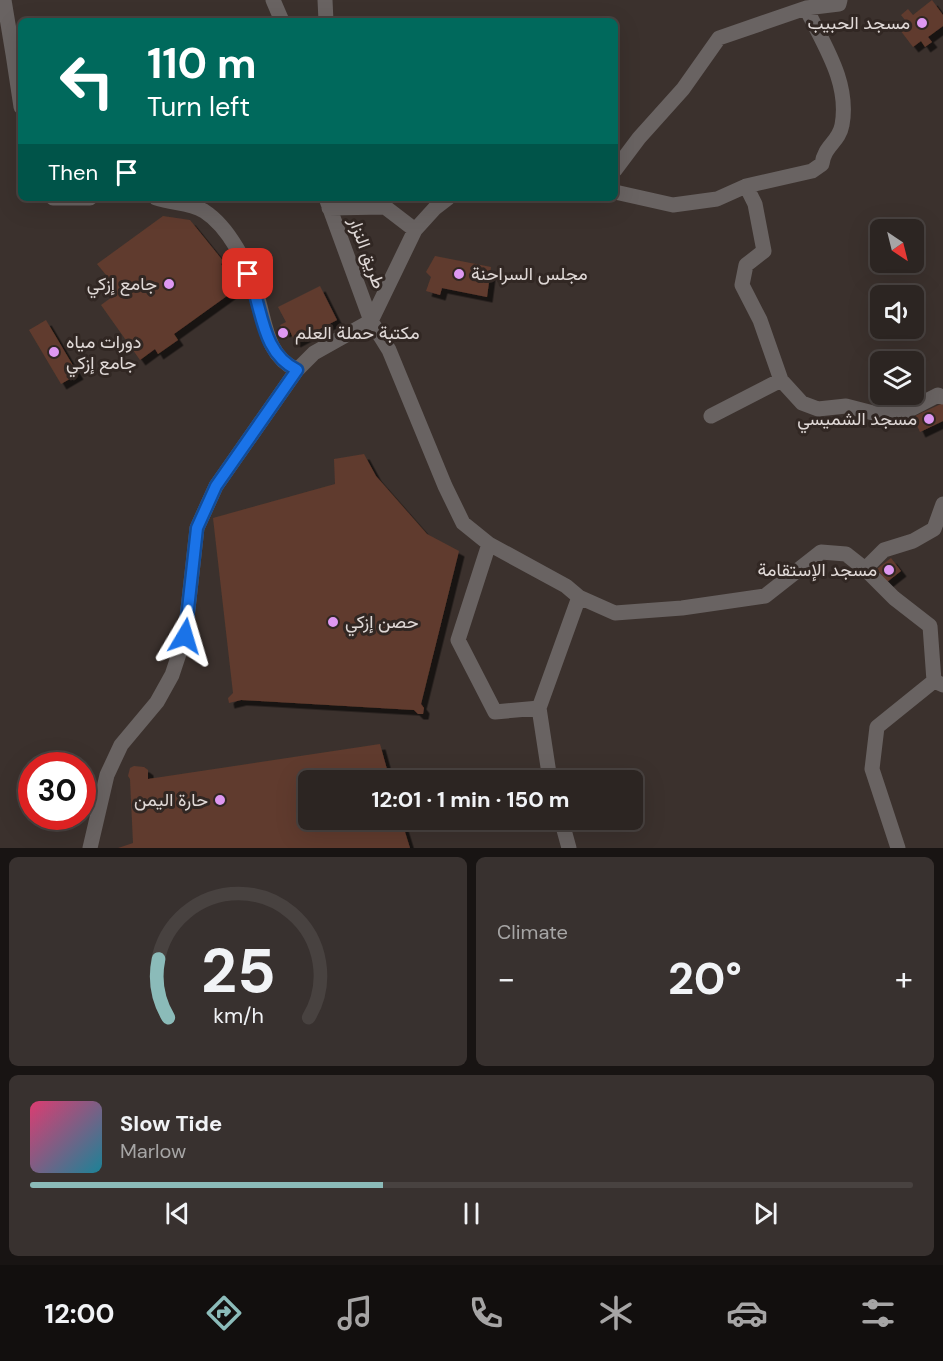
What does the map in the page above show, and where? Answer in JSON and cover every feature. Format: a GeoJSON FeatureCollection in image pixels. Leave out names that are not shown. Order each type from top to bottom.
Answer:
{"type":"FeatureCollection","features":[{"type":"Feature","properties":{"kind":"street"},"geometry":{"type":"LineString","coordinates":[[4,0],[17,54]]}},
{"type":"Feature","properties":{"kind":"street"},"geometry":{"type":"LineString","coordinates":[[273,0],[281,18]]}},
{"type":"Feature","properties":{"kind":"street"},"geometry":{"type":"LineString","coordinates":[[325,0],[326,18]]}},
{"type":"Feature","properties":{"kind":"street"},"geometry":{"type":"LineString","coordinates":[[618,166],[639,138],[683,89],[719,38],[806,8],[839,4],[840,0]]}},
{"type":"Feature","properties":{"kind":"street"},"geometry":{"type":"LineString","coordinates":[[618,193],[673,206],[717,199],[746,186],[812,171],[822,164],[824,152],[836,139],[842,125],[842,83],[806,8]]}},
{"type":"Feature","properties":{"kind":"street"},"geometry":{"type":"LineString","coordinates":[[746,186],[755,204],[764,251],[747,265],[742,285],[760,320],[781,380],[802,403],[818,409],[846,406],[877,414],[905,412],[938,395],[943,397]]}},
{"type":"Feature","properties":{"kind":"street"},"geometry":{"type":"LineString","coordinates":[[173,201],[205,205],[240,255],[256,292],[262,323],[277,355],[286,365],[297,370]]}},
{"type":"Feature","properties":{"kind":"street"},"geometry":{"type":"LineString","coordinates":[[90,848],[107,775],[121,745],[157,702],[172,675],[185,636],[197,528],[216,486],[297,370],[314,353],[371,321],[415,230],[444,201]]}},
{"type":"Feature","properties":{"kind":"street"},"geometry":{"type":"LineString","coordinates":[[328,203],[384,207],[415,230]]}},
{"type":"Feature","properties":{"kind":"street","name":"طريق النزار"},"geometry":{"type":"LineString","coordinates":[[328,203],[371,321],[389,350],[445,486],[463,523],[489,544],[566,586],[579,597],[615,613],[682,608],[765,596],[820,552],[846,554],[865,568],[894,598],[930,626],[938,683]]}},
{"type":"Feature","properties":{"kind":"street"},"geometry":{"type":"LineString","coordinates":[[711,416],[781,380]]}},
{"type":"Feature","properties":{"kind":"street"},"geometry":{"type":"LineString","coordinates":[[865,568],[884,550],[914,541],[934,529],[943,504]]}},
{"type":"Feature","properties":{"kind":"street"},"geometry":{"type":"LineString","coordinates":[[489,544],[458,640],[495,712],[538,708]]}},
{"type":"Feature","properties":{"kind":"street"},"geometry":{"type":"LineString","coordinates":[[548,770],[538,708],[579,597]]}},
{"type":"Feature","properties":{"kind":"street"},"geometry":{"type":"LineString","coordinates":[[898,848],[872,769],[877,727],[938,683]]}},
{"type":"Feature","properties":{"kind":"street"},"geometry":{"type":"LineString","coordinates":[[564,830],[569,848]]}},
{"type":"Feature","properties":{"kind":"building","name":"مسجد الحبيب"},"geometry":{"type":"Polygon","coordinates":[[[932,0],[943,15],[943,26],[928,37],[932,42],[925,47],[921,41],[913,47],[897,26],[905,20],[901,15],[908,9],[913,15],[932,0]]]}},
{"type":"Feature","properties":{"kind":"building","name":"جامع إزكي"},"geometry":{"type":"Polygon","coordinates":[[[163,216],[190,220],[224,262],[221,264],[238,288],[174,334],[178,340],[158,354],[155,349],[140,360],[101,305],[112,297],[99,279],[106,275],[97,264],[163,216]]]}},
{"type":"Feature","properties":{"kind":"building","name":"مجلس السراحنة"},"geometry":{"type":"Polygon","coordinates":[[[435,256],[491,267],[487,297],[442,288],[440,295],[426,291],[431,277],[426,272],[435,256]]]}},
{"type":"Feature","properties":{"kind":"building","name":"مكتبة حملة العلم"},"geometry":{"type":"Polygon","coordinates":[[[320,286],[337,320],[295,342],[289,329],[284,332],[280,325],[286,322],[278,307],[320,286]]]}},
{"type":"Feature","properties":{"kind":"building","name":"دورات مياه جامع إزكي"},"geometry":{"type":"Polygon","coordinates":[[[46,320],[78,374],[61,384],[29,330],[46,320]]]}},
{"type":"Feature","properties":{"kind":"building","name":"مسجد الشميسي"},"geometry":{"type":"Polygon","coordinates":[[[943,403],[943,421],[920,432],[913,417],[943,403]]]}},
{"type":"Feature","properties":{"kind":"building","name":"حصن إزكي"},"geometry":{"type":"Polygon","coordinates":[[[364,454],[376,476],[427,534],[459,551],[421,704],[424,708],[423,714],[418,714],[414,710],[241,700],[229,703],[228,698],[233,693],[213,518],[335,484],[334,459],[364,454]]]}},
{"type":"Feature","properties":{"kind":"building","name":"مسجد الإستقامة"},"geometry":{"type":"Polygon","coordinates":[[[891,558],[901,571],[887,582],[877,569],[891,558]]]}},
{"type":"Feature","properties":{"kind":"building","name":"حارة اليمن"},"geometry":{"type":"Polygon","coordinates":[[[380,744],[387,770],[298,770],[298,830],[404,830],[410,848],[118,848],[133,843],[128,776],[130,768],[144,767],[148,770],[148,779],[380,744]]]}},
{"type":"Feature","properties":{"kind":"place","name":"مسجد الحبيب"},"geometry":{"type":"Point","coordinates":[922,23]}},
{"type":"Feature","properties":{"kind":"place","name":"مجلس السراحنة"},"geometry":{"type":"Point","coordinates":[459,274]}},
{"type":"Feature","properties":{"kind":"place","name":"جامع إزكي"},"geometry":{"type":"Point","coordinates":[169,284]}},
{"type":"Feature","properties":{"kind":"place","name":"مكتبة حملة العلم"},"geometry":{"type":"Point","coordinates":[283,333]}},
{"type":"Feature","properties":{"kind":"place","name":"دورات مياه جامع إزكي"},"geometry":{"type":"Point","coordinates":[54,352]}},
{"type":"Feature","properties":{"kind":"place","name":"مسجد الشميسي"},"geometry":{"type":"Point","coordinates":[929,419]}},
{"type":"Feature","properties":{"kind":"place","name":"مسجد الإستقامة"},"geometry":{"type":"Point","coordinates":[889,570]}},
{"type":"Feature","properties":{"kind":"place","name":"حصن إزكي"},"geometry":{"type":"Point","coordinates":[333,622]}},
{"type":"Feature","properties":{"kind":"place","name":"حارة اليمن"},"geometry":{"type":"Point","coordinates":[220,800]}},
{"type":"Feature","properties":{"kind":"route"},"geometry":{"type":"LineString","coordinates":[[185,636],[197,528],[216,486],[297,370],[286,365],[268,339],[262,323],[256,292],[248,274]]}}]}
